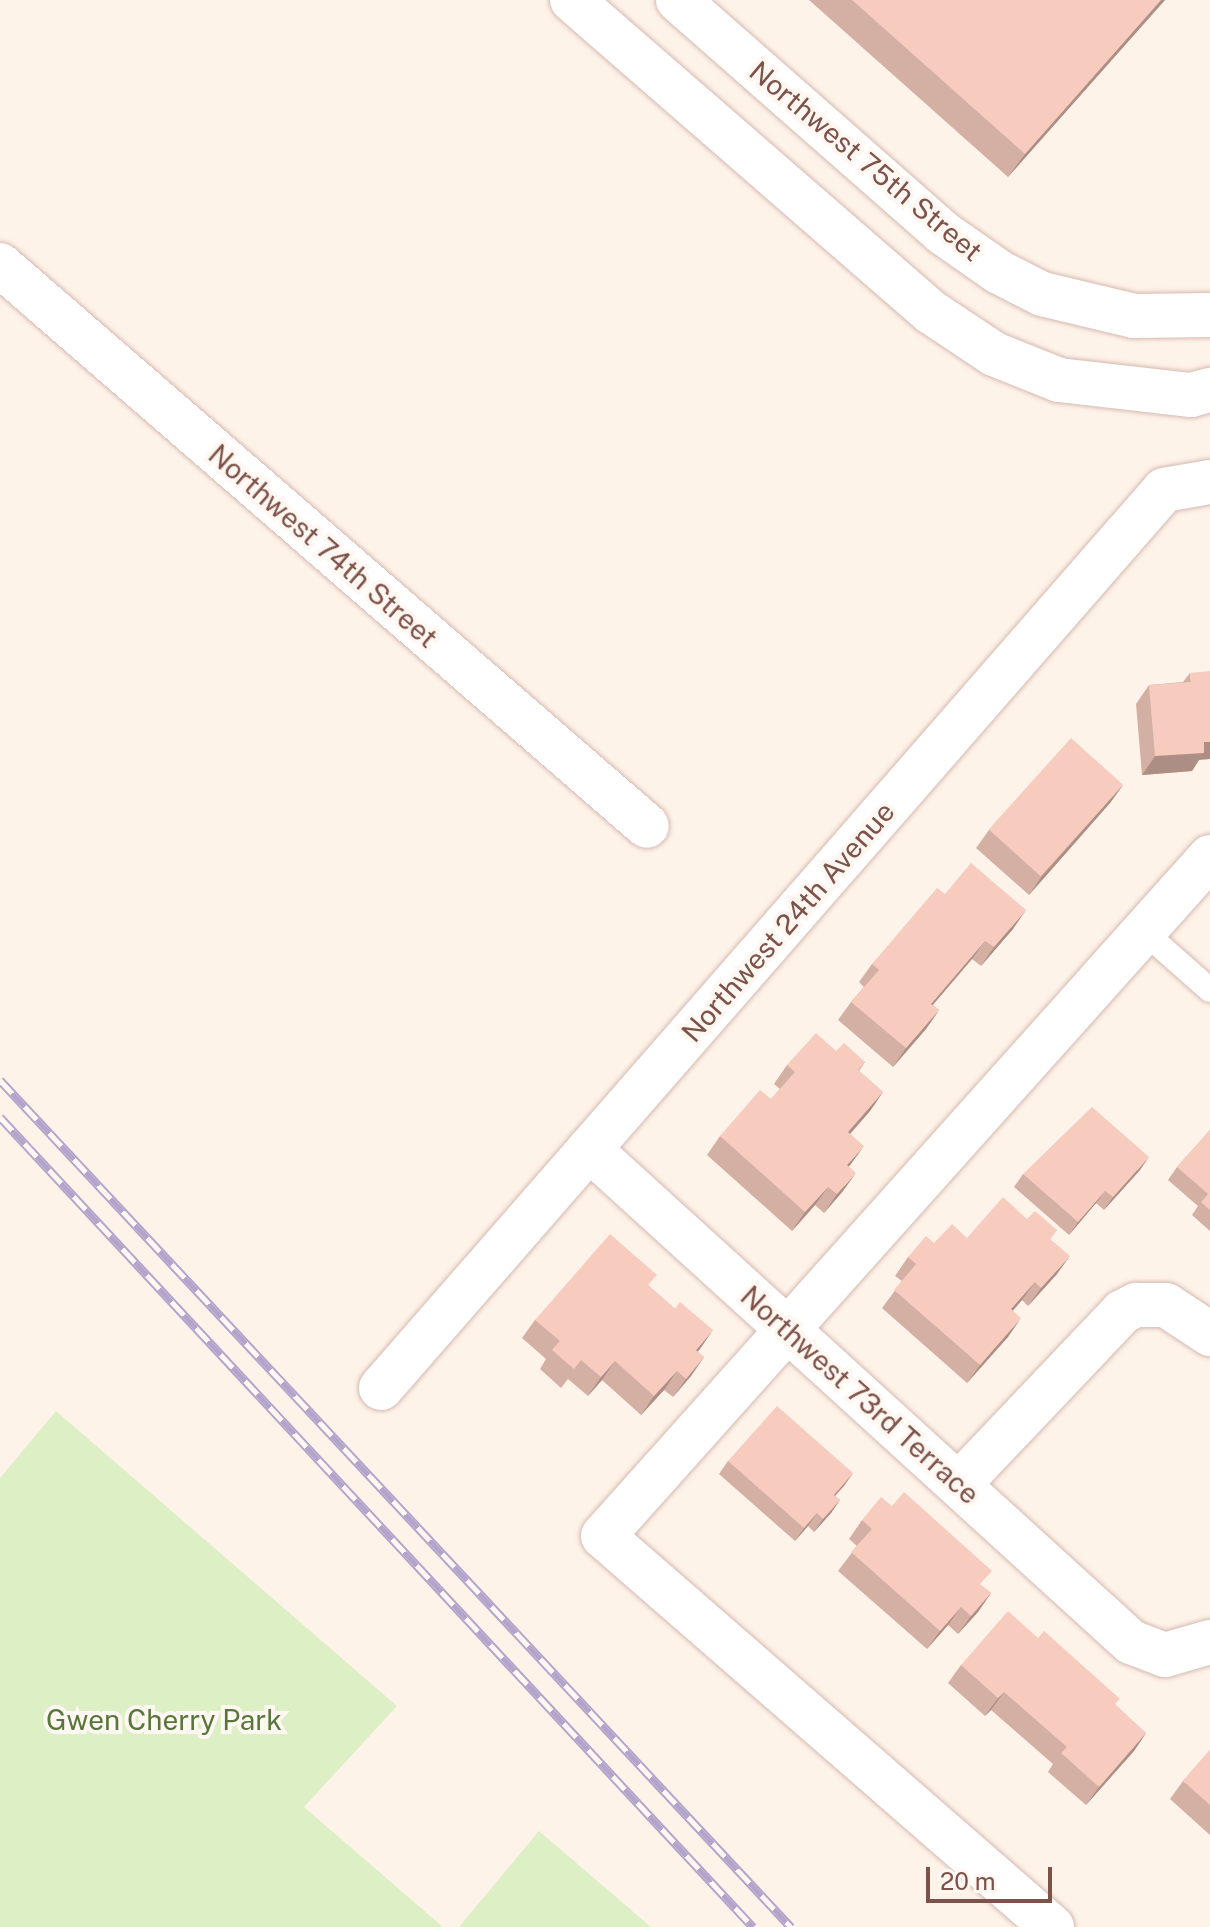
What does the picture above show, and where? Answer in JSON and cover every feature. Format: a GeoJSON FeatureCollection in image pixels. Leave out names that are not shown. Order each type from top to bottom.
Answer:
{"type":"FeatureCollection","features":[{"type":"Feature","properties":{"kind":"street"},"geometry":{"type":"LineString","coordinates":[[572,0],[931,312],[994,354],[1059,380],[1191,395],[1210,390]]}},
{"type":"Feature","properties":{"kind":"street","name":"Northwest 75th Street"},"geometry":{"type":"LineString","coordinates":[[678,0],[943,233],[999,272],[1042,294],[1134,316],[1210,315]]}},
{"type":"Feature","properties":{"kind":"street"},"geometry":{"type":"LineString","coordinates":[[710,120],[756,69]]}},
{"type":"Feature","properties":{"kind":"street","name":"Northwest 74th Street"},"geometry":{"type":"LineString","coordinates":[[0,265],[647,826]]}},
{"type":"Feature","properties":{"kind":"street","name":"Northwest 24th Avenue"},"geometry":{"type":"LineString","coordinates":[[381,1388],[1164,490],[1210,482]]}},
{"type":"Feature","properties":{"kind":"street"},"geometry":{"type":"LineString","coordinates":[[1052,1927],[603,1536],[1210,857]]}},
{"type":"Feature","properties":{"kind":"street","name":"Northwest 73rd Terrace"},"geometry":{"type":"LineString","coordinates":[[589,1149],[1131,1642],[1165,1655],[1210,1642]]}},
{"type":"Feature","properties":{"kind":"street"},"geometry":{"type":"LineString","coordinates":[[959,1484],[1106,1324],[1136,1305],[1150,1303],[1180,1309],[1210,1334]]}},
{"type":"Feature","properties":{"kind":"lane"},"geometry":{"type":"LineString","coordinates":[[1143,931],[1210,990]]}},
{"type":"Feature","properties":{"kind":"green space","name":"Gwen Cherry Park"},"geometry":{"type":"Polygon","coordinates":[[[56,1411],[397,1706],[304,1807],[443,1927],[0,1927],[0,1478],[56,1411]]]}},
{"type":"Feature","properties":{"kind":"green space"},"geometry":{"type":"Polygon","coordinates":[[[539,1831],[651,1927],[459,1927],[539,1831]]]}},
{"type":"Feature","properties":{"kind":"building"},"geometry":{"type":"Polygon","coordinates":[[[852,0],[1161,0],[1025,154],[852,0]]]}},
{"type":"Feature","properties":{"kind":"building"},"geometry":{"type":"Polygon","coordinates":[[[1210,671],[1210,742],[1204,742],[1204,753],[1155,756],[1149,685],[1191,682],[1190,673],[1210,671]]]}},
{"type":"Feature","properties":{"kind":"building"},"geometry":{"type":"Polygon","coordinates":[[[1071,738],[1123,785],[1041,876],[989,829],[1071,738]]]}},
{"type":"Feature","properties":{"kind":"building"},"geometry":{"type":"Polygon","coordinates":[[[971,863],[1026,910],[994,947],[985,941],[931,1004],[939,1010],[906,1048],[851,1002],[879,970],[872,964],[937,888],[945,894],[971,863]]]}},
{"type":"Feature","properties":{"kind":"building"},"geometry":{"type":"Polygon","coordinates":[[[816,1033],[836,1051],[844,1043],[865,1062],[858,1070],[883,1092],[848,1132],[864,1146],[847,1165],[856,1173],[837,1194],[828,1187],[805,1212],[720,1136],[760,1090],[771,1099],[795,1072],[787,1065],[816,1033]]]}},
{"type":"Feature","properties":{"kind":"building"},"geometry":{"type":"Polygon","coordinates":[[[1092,1107],[1149,1157],[1113,1197],[1105,1191],[1078,1222],[1023,1174],[1092,1107]]]}},
{"type":"Feature","properties":{"kind":"building"},"geometry":{"type":"Polygon","coordinates":[[[1210,1130],[1210,1210],[1201,1202],[1208,1194],[1177,1167],[1210,1130]]]}},
{"type":"Feature","properties":{"kind":"building"},"geometry":{"type":"Polygon","coordinates":[[[1003,1197],[1027,1219],[1035,1211],[1057,1230],[1050,1239],[1070,1256],[1041,1288],[1035,1282],[1011,1309],[1021,1318],[980,1365],[894,1290],[916,1264],[908,1257],[926,1236],[934,1243],[952,1224],[967,1238],[1003,1197]]]}},
{"type":"Feature","properties":{"kind":"building"},"geometry":{"type":"Polygon","coordinates":[[[610,1234],[657,1275],[648,1285],[675,1309],[680,1302],[713,1330],[696,1350],[704,1357],[686,1379],[677,1371],[654,1396],[615,1361],[601,1377],[581,1360],[574,1369],[552,1350],[560,1341],[535,1320],[610,1234]]]}},
{"type":"Feature","properties":{"kind":"building"},"geometry":{"type":"Polygon","coordinates":[[[777,1406],[853,1473],[834,1495],[840,1500],[823,1519],[817,1513],[804,1528],[728,1461],[777,1406]]]}},
{"type":"Feature","properties":{"kind":"building"},"geometry":{"type":"Polygon","coordinates":[[[904,1492],[992,1571],[980,1584],[991,1593],[971,1616],[961,1607],[940,1631],[851,1552],[872,1529],[862,1520],[881,1497],[892,1506],[904,1492]]]}},
{"type":"Feature","properties":{"kind":"building"},"geometry":{"type":"Polygon","coordinates":[[[1008,1611],[1038,1638],[1044,1631],[1120,1699],[1115,1704],[1146,1733],[1099,1787],[1061,1753],[1067,1747],[1004,1692],[998,1698],[961,1665],[1008,1611]]]}},
{"type":"Feature","properties":{"kind":"building"},"geometry":{"type":"Polygon","coordinates":[[[1210,1750],[1210,1805],[1183,1781],[1210,1750]]]}},
{"type":"Feature","properties":{"kind":"railway"},"geometry":{"type":"LineString","coordinates":[[0,1080],[791,1927]]}},
{"type":"Feature","properties":{"kind":"railway"},"geometry":{"type":"LineString","coordinates":[[0,1117],[753,1927]]}}]}
